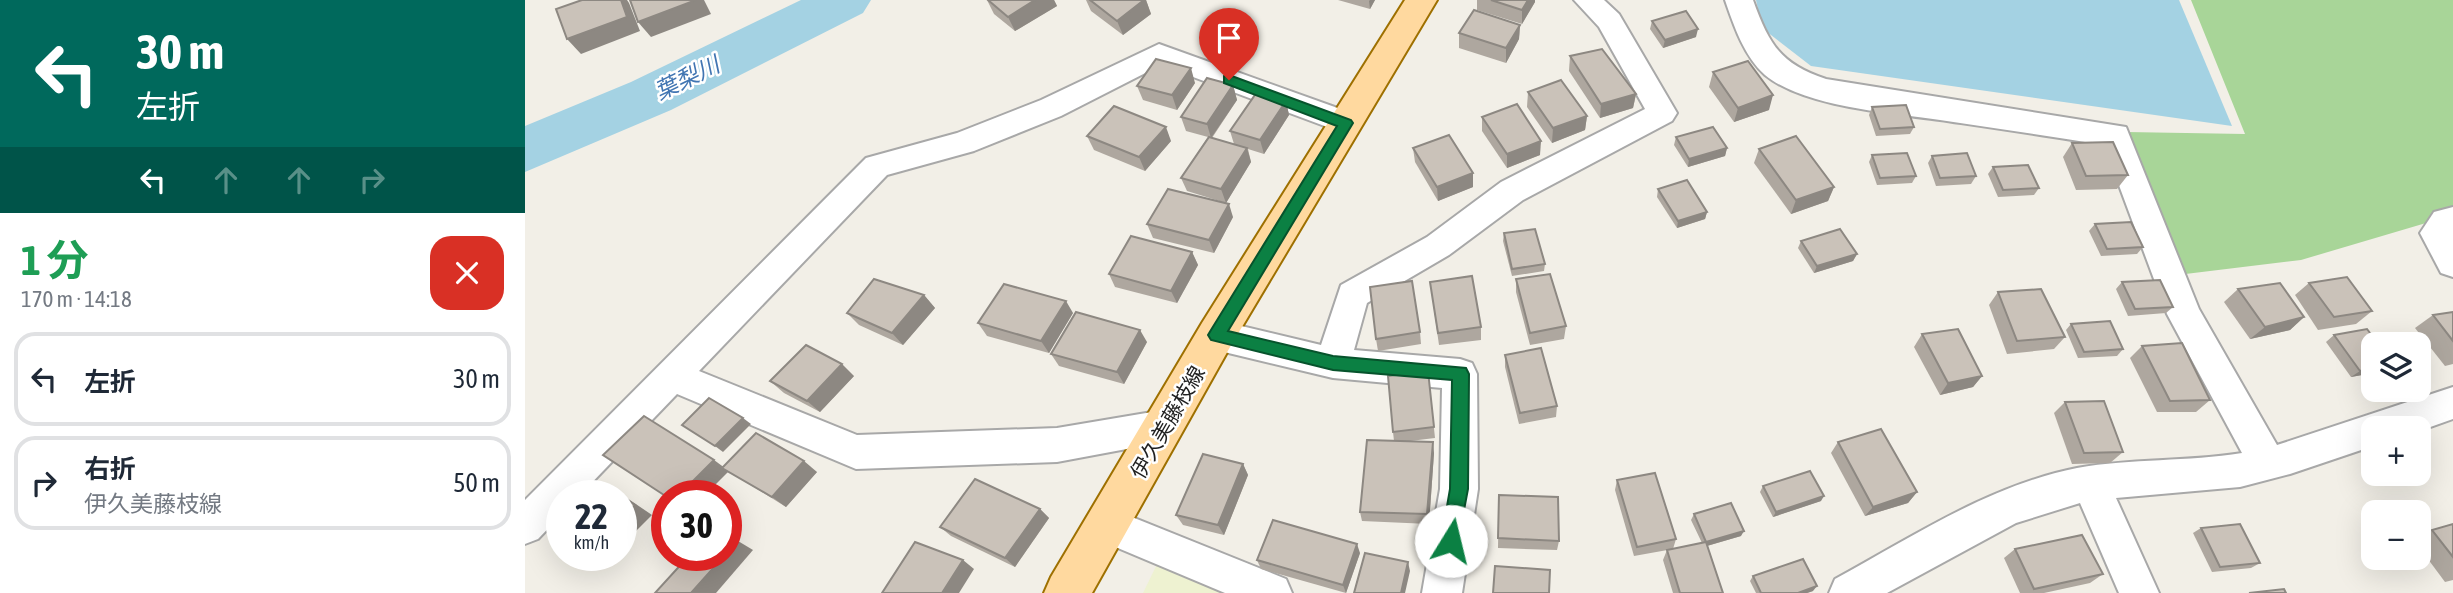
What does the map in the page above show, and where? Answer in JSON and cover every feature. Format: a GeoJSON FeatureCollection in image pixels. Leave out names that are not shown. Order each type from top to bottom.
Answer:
{"type":"FeatureCollection","features":[{"type":"Feature","properties":{"kind":"main road","name":"伊久美藤枝線"},"geometry":{"type":"LineString","coordinates":[[1067,593],[1216,335],[1421,0]]}},
{"type":"Feature","properties":{"kind":"street"},"geometry":{"type":"LineString","coordinates":[[1333,363],[1353,295],[1438,246],[1513,191],[1662,113],[1609,21],[1588,0]]}},
{"type":"Feature","properties":{"kind":"street"},"geometry":{"type":"LineString","coordinates":[[1739,0],[1749,30],[1763,57],[1783,73],[1806,85],[1845,95],[2115,135],[2184,314],[2268,464]]}},
{"type":"Feature","properties":{"kind":"street"},"geometry":{"type":"LineString","coordinates":[[525,526],[877,166],[963,143],[1051,108],[1159,54],[1346,123]]}},
{"type":"Feature","properties":{"kind":"street"},"geometry":{"type":"LineString","coordinates":[[2453,220],[2445,221],[2436,233],[2453,264]]}},
{"type":"Feature","properties":{"kind":"street"},"geometry":{"type":"LineString","coordinates":[[1216,335],[1333,363],[1460,374],[1459,489],[1442,593]]}},
{"type":"Feature","properties":{"kind":"street"},"geometry":{"type":"LineString","coordinates":[[671,376],[856,452],[1057,445],[1164,426]]}},
{"type":"Feature","properties":{"kind":"street"},"geometry":{"type":"LineString","coordinates":[[2414,416],[2453,403]]}},
{"type":"Feature","properties":{"kind":"street"},"geometry":{"type":"LineString","coordinates":[[1849,593],[2007,508],[2055,491],[2117,479],[2238,471],[2361,434]]}},
{"type":"Feature","properties":{"kind":"street"},"geometry":{"type":"LineString","coordinates":[[2091,484],[2139,593]]}},
{"type":"Feature","properties":{"kind":"street"},"geometry":{"type":"LineString","coordinates":[[1107,525],[1272,593]]}},
{"type":"Feature","properties":{"kind":"green space"},"geometry":{"type":"Polygon","coordinates":[[[2191,0],[2453,0],[2453,215],[2301,260],[2169,276],[2126,132],[2245,134],[2191,0]]]}},
{"type":"Feature","properties":{"kind":"green space"},"geometry":{"type":"Polygon","coordinates":[[[1162,554],[1250,593],[1143,593],[1162,554]]]}},
{"type":"Feature","properties":{"kind":"water"},"geometry":{"type":"Polygon","coordinates":[[[1756,0],[2179,0],[2232,126],[1811,66],[1762,28],[1756,0]]]}},
{"type":"Feature","properties":{"kind":"building"},"geometry":{"type":"Polygon","coordinates":[[[582,0],[621,0],[627,17],[567,39],[556,9],[582,0]]]}},
{"type":"Feature","properties":{"kind":"building"},"geometry":{"type":"Polygon","coordinates":[[[630,0],[696,0],[638,22],[630,0]]]}},
{"type":"Feature","properties":{"kind":"building"},"geometry":{"type":"Polygon","coordinates":[[[988,0],[1035,0],[1008,17],[988,0]]]}},
{"type":"Feature","properties":{"kind":"building"},"geometry":{"type":"Polygon","coordinates":[[[1090,0],[1144,0],[1117,21],[1090,0]]]}},
{"type":"Feature","properties":{"kind":"building"},"geometry":{"type":"Polygon","coordinates":[[[1491,0],[1528,0],[1522,10],[1491,0]]]}},
{"type":"Feature","properties":{"kind":"building"},"geometry":{"type":"Polygon","coordinates":[[[1474,10],[1520,25],[1506,48],[1459,33],[1474,10]]]}},
{"type":"Feature","properties":{"kind":"building"},"geometry":{"type":"Polygon","coordinates":[[[1686,11],[1698,29],[1665,40],[1652,21],[1686,11]]]}},
{"type":"Feature","properties":{"kind":"building"},"geometry":{"type":"Polygon","coordinates":[[[1602,49],[1636,94],[1601,104],[1570,56],[1602,49]]]}},
{"type":"Feature","properties":{"kind":"building"},"geometry":{"type":"Polygon","coordinates":[[[1156,59],[1191,68],[1172,95],[1137,86],[1156,59]]]}},
{"type":"Feature","properties":{"kind":"building"},"geometry":{"type":"Polygon","coordinates":[[[1748,61],[1773,95],[1738,108],[1713,72],[1748,61]]]}},
{"type":"Feature","properties":{"kind":"building"},"geometry":{"type":"Polygon","coordinates":[[[1207,78],[1233,85],[1207,124],[1181,117],[1207,78]]]}},
{"type":"Feature","properties":{"kind":"building"},"geometry":{"type":"Polygon","coordinates":[[[1561,80],[1587,116],[1553,128],[1528,92],[1561,80]]]}},
{"type":"Feature","properties":{"kind":"building"},"geometry":{"type":"Polygon","coordinates":[[[1257,92],[1286,101],[1260,140],[1230,131],[1257,92]]]}},
{"type":"Feature","properties":{"kind":"building"},"geometry":{"type":"Polygon","coordinates":[[[1517,104],[1541,141],[1507,154],[1482,117],[1517,104]]]}},
{"type":"Feature","properties":{"kind":"building"},"geometry":{"type":"Polygon","coordinates":[[[1906,105],[1914,127],[1880,129],[1872,107],[1906,105]]]}},
{"type":"Feature","properties":{"kind":"building"},"geometry":{"type":"Polygon","coordinates":[[[1114,106],[1166,127],[1139,157],[1087,136],[1114,106]]]}},
{"type":"Feature","properties":{"kind":"building"},"geometry":{"type":"Polygon","coordinates":[[[1713,127],[1727,148],[1689,159],[1676,137],[1713,127]]]}},
{"type":"Feature","properties":{"kind":"building"},"geometry":{"type":"Polygon","coordinates":[[[1449,135],[1473,173],[1437,187],[1413,148],[1449,135]]]}},
{"type":"Feature","properties":{"kind":"building"},"geometry":{"type":"Polygon","coordinates":[[[1796,136],[1834,187],[1796,200],[1759,149],[1796,136]]]}},
{"type":"Feature","properties":{"kind":"building"},"geometry":{"type":"Polygon","coordinates":[[[1209,137],[1247,148],[1221,189],[1181,178],[1209,137]]]}},
{"type":"Feature","properties":{"kind":"building"},"geometry":{"type":"Polygon","coordinates":[[[2113,142],[2128,175],[2086,176],[2072,143],[2113,142]]]}},
{"type":"Feature","properties":{"kind":"building"},"geometry":{"type":"Polygon","coordinates":[[[1907,153],[1916,176],[1880,178],[1872,155],[1907,153]]]}},
{"type":"Feature","properties":{"kind":"building"},"geometry":{"type":"Polygon","coordinates":[[[1967,153],[1976,176],[1940,178],[1932,156],[1967,153]]]}},
{"type":"Feature","properties":{"kind":"building"},"geometry":{"type":"Polygon","coordinates":[[[2028,165],[2039,188],[2003,190],[1993,167],[2028,165]]]}},
{"type":"Feature","properties":{"kind":"building"},"geometry":{"type":"Polygon","coordinates":[[[1687,180],[1707,212],[1678,221],[1658,189],[1687,180]]]}},
{"type":"Feature","properties":{"kind":"building"},"geometry":{"type":"Polygon","coordinates":[[[1168,189],[1229,204],[1209,240],[1147,224],[1168,189]]]}},
{"type":"Feature","properties":{"kind":"building"},"geometry":{"type":"Polygon","coordinates":[[[2131,222],[2143,247],[2107,249],[2095,224],[2131,222]]]}},
{"type":"Feature","properties":{"kind":"building"},"geometry":{"type":"Polygon","coordinates":[[[1535,229],[1545,264],[1512,269],[1504,233],[1535,229]]]}},
{"type":"Feature","properties":{"kind":"building"},"geometry":{"type":"Polygon","coordinates":[[[1840,229],[1857,254],[1817,266],[1801,241],[1840,229]]]}},
{"type":"Feature","properties":{"kind":"building"},"geometry":{"type":"Polygon","coordinates":[[[1131,236],[1192,252],[1171,291],[1109,274],[1131,236]]]}},
{"type":"Feature","properties":{"kind":"building"},"geometry":{"type":"Polygon","coordinates":[[[1550,274],[1566,326],[1530,333],[1516,279],[1550,274]]]}},
{"type":"Feature","properties":{"kind":"building"},"geometry":{"type":"Polygon","coordinates":[[[1472,276],[1481,327],[1438,333],[1430,282],[1472,276]]]}},
{"type":"Feature","properties":{"kind":"building"},"geometry":{"type":"Polygon","coordinates":[[[2347,277],[2372,311],[2334,317],[2309,283],[2347,277]]]}},
{"type":"Feature","properties":{"kind":"building"},"geometry":{"type":"Polygon","coordinates":[[[874,279],[924,295],[892,333],[847,313],[874,279]]]}},
{"type":"Feature","properties":{"kind":"building"},"geometry":{"type":"Polygon","coordinates":[[[2160,280],[2173,307],[2135,309],[2122,282],[2160,280]]]}},
{"type":"Feature","properties":{"kind":"building"},"geometry":{"type":"Polygon","coordinates":[[[1412,281],[1420,332],[1376,339],[1370,287],[1412,281]]]}},
{"type":"Feature","properties":{"kind":"building"},"geometry":{"type":"Polygon","coordinates":[[[2280,283],[2304,317],[2265,327],[2238,289],[2280,283]]]}},
{"type":"Feature","properties":{"kind":"building"},"geometry":{"type":"Polygon","coordinates":[[[1004,284],[1066,301],[1041,341],[978,323],[1004,284]]]}},
{"type":"Feature","properties":{"kind":"building"},"geometry":{"type":"Polygon","coordinates":[[[2041,289],[2065,337],[2017,341],[1998,292],[2041,289]]]}},
{"type":"Feature","properties":{"kind":"building"},"geometry":{"type":"Polygon","coordinates":[[[1076,312],[1140,330],[1117,372],[1051,354],[1076,312]]]}},
{"type":"Feature","properties":{"kind":"building"},"geometry":{"type":"Polygon","coordinates":[[[2453,312],[2453,341],[2433,315],[2453,312]]]}},
{"type":"Feature","properties":{"kind":"building"},"geometry":{"type":"Polygon","coordinates":[[[2110,321],[2123,349],[2084,352],[2071,324],[2110,321]]]}},
{"type":"Feature","properties":{"kind":"building"},"geometry":{"type":"Polygon","coordinates":[[[1958,329],[1982,376],[1948,383],[1922,334],[1958,329]]]}},
{"type":"Feature","properties":{"kind":"building"},"geometry":{"type":"Polygon","coordinates":[[[2367,329],[2369,332],[2361,332],[2361,371],[2360,371],[2334,335],[2367,329]]]}},
{"type":"Feature","properties":{"kind":"building"},"geometry":{"type":"Polygon","coordinates":[[[2182,343],[2210,400],[2170,401],[2142,346],[2182,343]]]}},
{"type":"Feature","properties":{"kind":"building"},"geometry":{"type":"Polygon","coordinates":[[[806,345],[842,364],[807,401],[770,381],[806,345]]]}},
{"type":"Feature","properties":{"kind":"building"},"geometry":{"type":"Polygon","coordinates":[[[1541,348],[1557,406],[1520,413],[1505,355],[1541,348]]]}},
{"type":"Feature","properties":{"kind":"building"},"geometry":{"type":"Polygon","coordinates":[[[1428,371],[1434,427],[1393,432],[1388,376],[1428,371]]]}},
{"type":"Feature","properties":{"kind":"building"},"geometry":{"type":"Polygon","coordinates":[[[709,398],[743,418],[715,446],[682,425],[709,398]]]}},
{"type":"Feature","properties":{"kind":"building"},"geometry":{"type":"Polygon","coordinates":[[[2104,401],[2123,452],[2084,453],[2065,402],[2104,401]]]}},
{"type":"Feature","properties":{"kind":"building"},"geometry":{"type":"Polygon","coordinates":[[[644,416],[714,460],[694,480],[651,480],[651,486],[603,455],[644,416]]]}},
{"type":"Feature","properties":{"kind":"building"},"geometry":{"type":"Polygon","coordinates":[[[1881,429],[1917,492],[1873,507],[1838,442],[1881,429]]]}},
{"type":"Feature","properties":{"kind":"building"},"geometry":{"type":"Polygon","coordinates":[[[756,433],[804,461],[772,497],[722,468],[756,433]]]}},
{"type":"Feature","properties":{"kind":"building"},"geometry":{"type":"Polygon","coordinates":[[[1367,440],[1433,442],[1427,514],[1360,512],[1367,440]]]}},
{"type":"Feature","properties":{"kind":"building"},"geometry":{"type":"Polygon","coordinates":[[[1203,454],[1243,464],[1218,525],[1176,515],[1203,454]]]}},
{"type":"Feature","properties":{"kind":"building"},"geometry":{"type":"Polygon","coordinates":[[[1810,471],[1824,496],[1776,512],[1763,486],[1810,471]]]}},
{"type":"Feature","properties":{"kind":"building"},"geometry":{"type":"Polygon","coordinates":[[[1655,473],[1676,539],[1637,547],[1617,480],[1655,473]]]}},
{"type":"Feature","properties":{"kind":"building"},"geometry":{"type":"Polygon","coordinates":[[[975,479],[1040,509],[1005,558],[940,527],[975,479]]]}},
{"type":"Feature","properties":{"kind":"building"},"geometry":{"type":"Polygon","coordinates":[[[1499,495],[1558,497],[1559,541],[1498,538],[1499,495]]]}},
{"type":"Feature","properties":{"kind":"building"},"geometry":{"type":"Polygon","coordinates":[[[1731,503],[1744,531],[1706,542],[1694,514],[1731,503]]]}},
{"type":"Feature","properties":{"kind":"building"},"geometry":{"type":"Polygon","coordinates":[[[1273,520],[1357,544],[1343,585],[1257,560],[1273,520]]]}},
{"type":"Feature","properties":{"kind":"building"},"geometry":{"type":"Polygon","coordinates":[[[2240,524],[2260,563],[2220,567],[2201,528],[2240,524]]]}},
{"type":"Feature","properties":{"kind":"building"},"geometry":{"type":"Polygon","coordinates":[[[2453,524],[2453,557],[2432,530],[2453,524]]]}},
{"type":"Feature","properties":{"kind":"building"},"geometry":{"type":"Polygon","coordinates":[[[2082,535],[2103,574],[2034,589],[2015,549],[2082,535]]]}},
{"type":"Feature","properties":{"kind":"building"},"geometry":{"type":"Polygon","coordinates":[[[915,542],[963,560],[942,593],[882,593],[915,542]]]}},
{"type":"Feature","properties":{"kind":"building"},"geometry":{"type":"Polygon","coordinates":[[[1706,542],[1723,593],[1680,593],[1667,550],[1706,542]]]}},
{"type":"Feature","properties":{"kind":"building"},"geometry":{"type":"Polygon","coordinates":[[[1365,553],[1408,562],[1401,593],[1354,593],[1365,553]]]}},
{"type":"Feature","properties":{"kind":"building"},"geometry":{"type":"Polygon","coordinates":[[[1803,559],[1817,586],[1798,593],[1761,593],[1753,576],[1803,559]]]}},
{"type":"Feature","properties":{"kind":"building"},"geometry":{"type":"Polygon","coordinates":[[[1495,566],[1550,570],[1549,593],[1493,593],[1495,566]]]}},
{"type":"Feature","properties":{"kind":"building"},"geometry":{"type":"Polygon","coordinates":[[[675,571],[711,571],[691,593],[655,593],[675,571]]]}},
{"type":"Feature","properties":{"kind":"building"},"geometry":{"type":"Polygon","coordinates":[[[2284,589],[2286,593],[2249,593],[2284,589]]]}},
{"type":"Feature","properties":{"kind":"waterway","name":"葉梨川"},"geometry":{"type":"LineString","coordinates":[[525,150],[651,96],[845,0]]}},
{"type":"Feature","properties":{"kind":"route"},"geometry":{"type":"LineString","coordinates":[[1229,80],[1346,123],[1216,335],[1333,363],[1460,374],[1459,489],[1451,541]]}}]}
